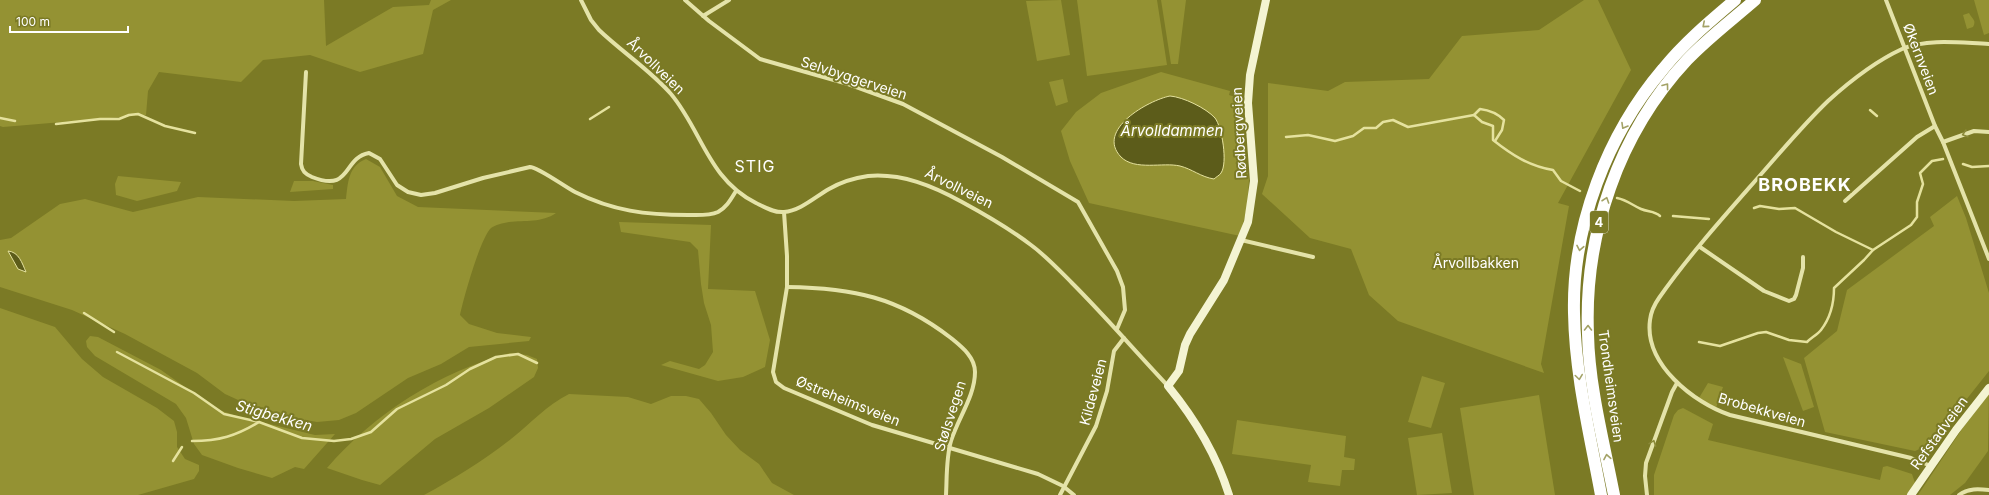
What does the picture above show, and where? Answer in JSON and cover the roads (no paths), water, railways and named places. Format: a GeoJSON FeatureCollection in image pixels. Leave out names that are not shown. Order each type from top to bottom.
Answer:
{"type":"FeatureCollection","features":[{"type":"Feature","properties":{"kind":"highway","name":"Trondheimsveien"},"geometry":{"type":"LineString","coordinates":[[1601,495],[1581,386],[1574,313],[1577,265],[1590,203],[1618,135],[1648,88],[1680,50],[1735,0]]}},
{"type":"Feature","properties":{"kind":"highway","name":"Trondheimsveien"},"geometry":{"type":"LineString","coordinates":[[1614,495],[1593,382],[1588,335],[1588,292],[1590,270],[1603,207],[1620,163],[1640,124],[1660,94],[1687,60],[1755,0]]}},
{"type":"Feature","properties":{"kind":"street","name":"Årvollveien"},"geometry":{"type":"LineString","coordinates":[[582,0],[591,20],[599,30],[671,94],[718,172],[736,191],[761,205],[774,211],[784,212],[799,207],[837,185],[861,177],[885,175],[918,182],[941,191],[971,206],[1033,246],[1117,329],[1185,407],[1216,459],[1229,495]]}},
{"type":"Feature","properties":{"kind":"street","name":"Selvbyggerveien"},"geometry":{"type":"LineString","coordinates":[[685,0],[703,16],[760,59],[855,87],[903,104],[975,142],[1078,202],[1121,279],[1125,296],[1125,306],[1123,317],[1117,329]]}},
{"type":"Feature","properties":{"kind":"street"},"geometry":{"type":"LineString","coordinates":[[703,16],[729,0]]}},
{"type":"Feature","properties":{"kind":"street","name":"Rødbergveien"},"geometry":{"type":"LineString","coordinates":[[1168,386],[1178,371],[1187,340],[1224,280],[1248,222],[1254,181],[1248,109],[1250,75],[1266,0]]}},
{"type":"Feature","properties":{"kind":"street","name":"Økernveien"},"geometry":{"type":"LineString","coordinates":[[1886,0],[1934,126],[1943,142],[1989,259]]}},
{"type":"Feature","properties":{"kind":"street","name":"Brobekkveien"},"geometry":{"type":"LineString","coordinates":[[1931,466],[1916,460],[1725,413],[1705,404],[1677,383],[1655,350],[1651,335],[1650,321],[1653,309],[1659,298],[1700,247],[1746,191],[1828,102],[1884,59],[1904,48],[1936,42],[1989,44]]}},
{"type":"Feature","properties":{"kind":"street"},"geometry":{"type":"LineString","coordinates":[[306,72],[301,164],[302,170],[306,174],[318,179],[339,180],[344,177],[357,158],[369,153],[380,159],[397,185],[408,192],[420,195],[435,193],[483,178],[530,167],[535,167],[551,178],[591,200],[635,213],[682,215],[713,214],[725,208],[736,191]]}},
{"type":"Feature","properties":{"kind":"street"},"geometry":{"type":"LineString","coordinates":[[1845,201],[1917,137],[1934,126]]}},
{"type":"Feature","properties":{"kind":"street"},"geometry":{"type":"LineString","coordinates":[[1943,142],[1974,131],[1989,132]]}},
{"type":"Feature","properties":{"kind":"street","name":"Østreheimsveien"},"geometry":{"type":"LineString","coordinates":[[784,212],[787,256],[787,287],[773,372],[776,382],[784,388],[872,425],[1023,468],[1063,486],[1074,495]]}},
{"type":"Feature","properties":{"kind":"street"},"geometry":{"type":"LineString","coordinates":[[1241,240],[1313,257]]}},
{"type":"Feature","properties":{"kind":"street"},"geometry":{"type":"LineString","coordinates":[[1700,247],[1764,291],[1789,301],[1794,299],[1796,295],[1803,268],[1803,257]]}},
{"type":"Feature","properties":{"kind":"street","name":"Stølsvegen"},"geometry":{"type":"LineString","coordinates":[[787,287],[830,288],[860,293],[886,301],[918,315],[962,348],[973,363],[974,380],[949,448],[946,495]]}},
{"type":"Feature","properties":{"kind":"street","name":"Kildeveien"},"geometry":{"type":"LineString","coordinates":[[1060,495],[1063,486],[1086,449],[1096,426],[1107,391],[1114,351],[1124,338]]}},
{"type":"Feature","properties":{"kind":"street"},"geometry":{"type":"LineString","coordinates":[[1648,495],[1645,476],[1646,463],[1672,392],[1677,383]]}},
{"type":"Feature","properties":{"kind":"street","name":"Refstadveien"},"geometry":{"type":"LineString","coordinates":[[1911,495],[1956,430],[1989,388]]}},
{"type":"Feature","properties":{"kind":"street"},"geometry":{"type":"LineString","coordinates":[[1960,495],[1963,492],[1977,488],[1989,490]]}},
{"type":"Feature","properties":{"kind":"water","name":"Årvolldammen"},"geometry":{"type":"Polygon","coordinates":[[[1170,96],[1181,98],[1200,107],[1211,114],[1218,123],[1222,137],[1224,161],[1221,173],[1214,179],[1205,177],[1180,166],[1134,164],[1121,157],[1115,147],[1115,137],[1120,127],[1128,118],[1150,103],[1170,96]]]}},
{"type":"Feature","properties":{"kind":"water"},"geometry":{"type":"Polygon","coordinates":[[[8,251],[15,253],[26,272],[18,269],[8,251]]]}},
{"type":"Feature","properties":{"kind":"waterway"},"geometry":{"type":"LineString","coordinates":[[590,119],[609,107]]}},
{"type":"Feature","properties":{"kind":"waterway"},"geometry":{"type":"LineString","coordinates":[[1474,115],[1480,109],[1493,113],[1504,120],[1502,130],[1495,141]]}},
{"type":"Feature","properties":{"kind":"waterway"},"geometry":{"type":"LineString","coordinates":[[1870,110],[1877,116]]}},
{"type":"Feature","properties":{"kind":"waterway"},"geometry":{"type":"LineString","coordinates":[[56,124],[100,119],[119,119],[129,115],[138,114],[165,126],[195,133]]}},
{"type":"Feature","properties":{"kind":"waterway"},"geometry":{"type":"LineString","coordinates":[[1286,137],[1308,135],[1335,141],[1353,136],[1364,128],[1376,128],[1383,122],[1393,120],[1408,127],[1474,115],[1482,122],[1493,126],[1493,140],[1528,163],[1553,170],[1561,181],[1580,191]]}},
{"type":"Feature","properties":{"kind":"waterway"},"geometry":{"type":"LineString","coordinates":[[0,118],[15,121]]}},
{"type":"Feature","properties":{"kind":"waterway"},"geometry":{"type":"LineString","coordinates":[[1754,208],[1760,206],[1779,209],[1795,208],[1836,232],[1873,250],[1911,225],[1917,217],[1917,202],[1923,184],[1920,173],[1932,161],[1943,159]]}},
{"type":"Feature","properties":{"kind":"waterway"},"geometry":{"type":"LineString","coordinates":[[1963,164],[1972,167],[1989,166]]}},
{"type":"Feature","properties":{"kind":"waterway"},"geometry":{"type":"LineString","coordinates":[[1617,198],[1627,201],[1641,209],[1656,213],[1660,216]]}},
{"type":"Feature","properties":{"kind":"waterway"},"geometry":{"type":"LineString","coordinates":[[1673,216],[1709,219]]}},
{"type":"Feature","properties":{"kind":"waterway"},"geometry":{"type":"LineString","coordinates":[[1699,342],[1720,346],[1758,333],[1766,332],[1789,340],[1807,342],[1820,332],[1830,315],[1833,304],[1834,288],[1873,250]]}},
{"type":"Feature","properties":{"kind":"waterway"},"geometry":{"type":"LineString","coordinates":[[84,313],[114,332]]}},
{"type":"Feature","properties":{"kind":"waterway","name":"Stigbekken"},"geometry":{"type":"LineString","coordinates":[[117,352],[194,393],[224,414],[259,422],[302,438],[334,441],[351,439],[371,432],[397,409],[446,385],[470,369],[496,357],[518,354],[537,363]]}},
{"type":"Feature","properties":{"kind":"waterway"},"geometry":{"type":"LineString","coordinates":[[192,441],[227,437],[243,431],[259,422]]}},
{"type":"Feature","properties":{"kind":"waterway"},"geometry":{"type":"LineString","coordinates":[[173,461],[182,447]]}},
{"type":"Feature","properties":{"kind":"district","name":"STIG"},"geometry":{"type":"Point","coordinates":[755,166]}},
{"type":"Feature","properties":{"kind":"district","name":"BROBEKK"},"geometry":{"type":"Point","coordinates":[1805,185]}},
{"type":"Feature","properties":{"kind":"park label","name":"Årvollbakken"},"geometry":{"type":"Point","coordinates":[1476,263]}}]}
